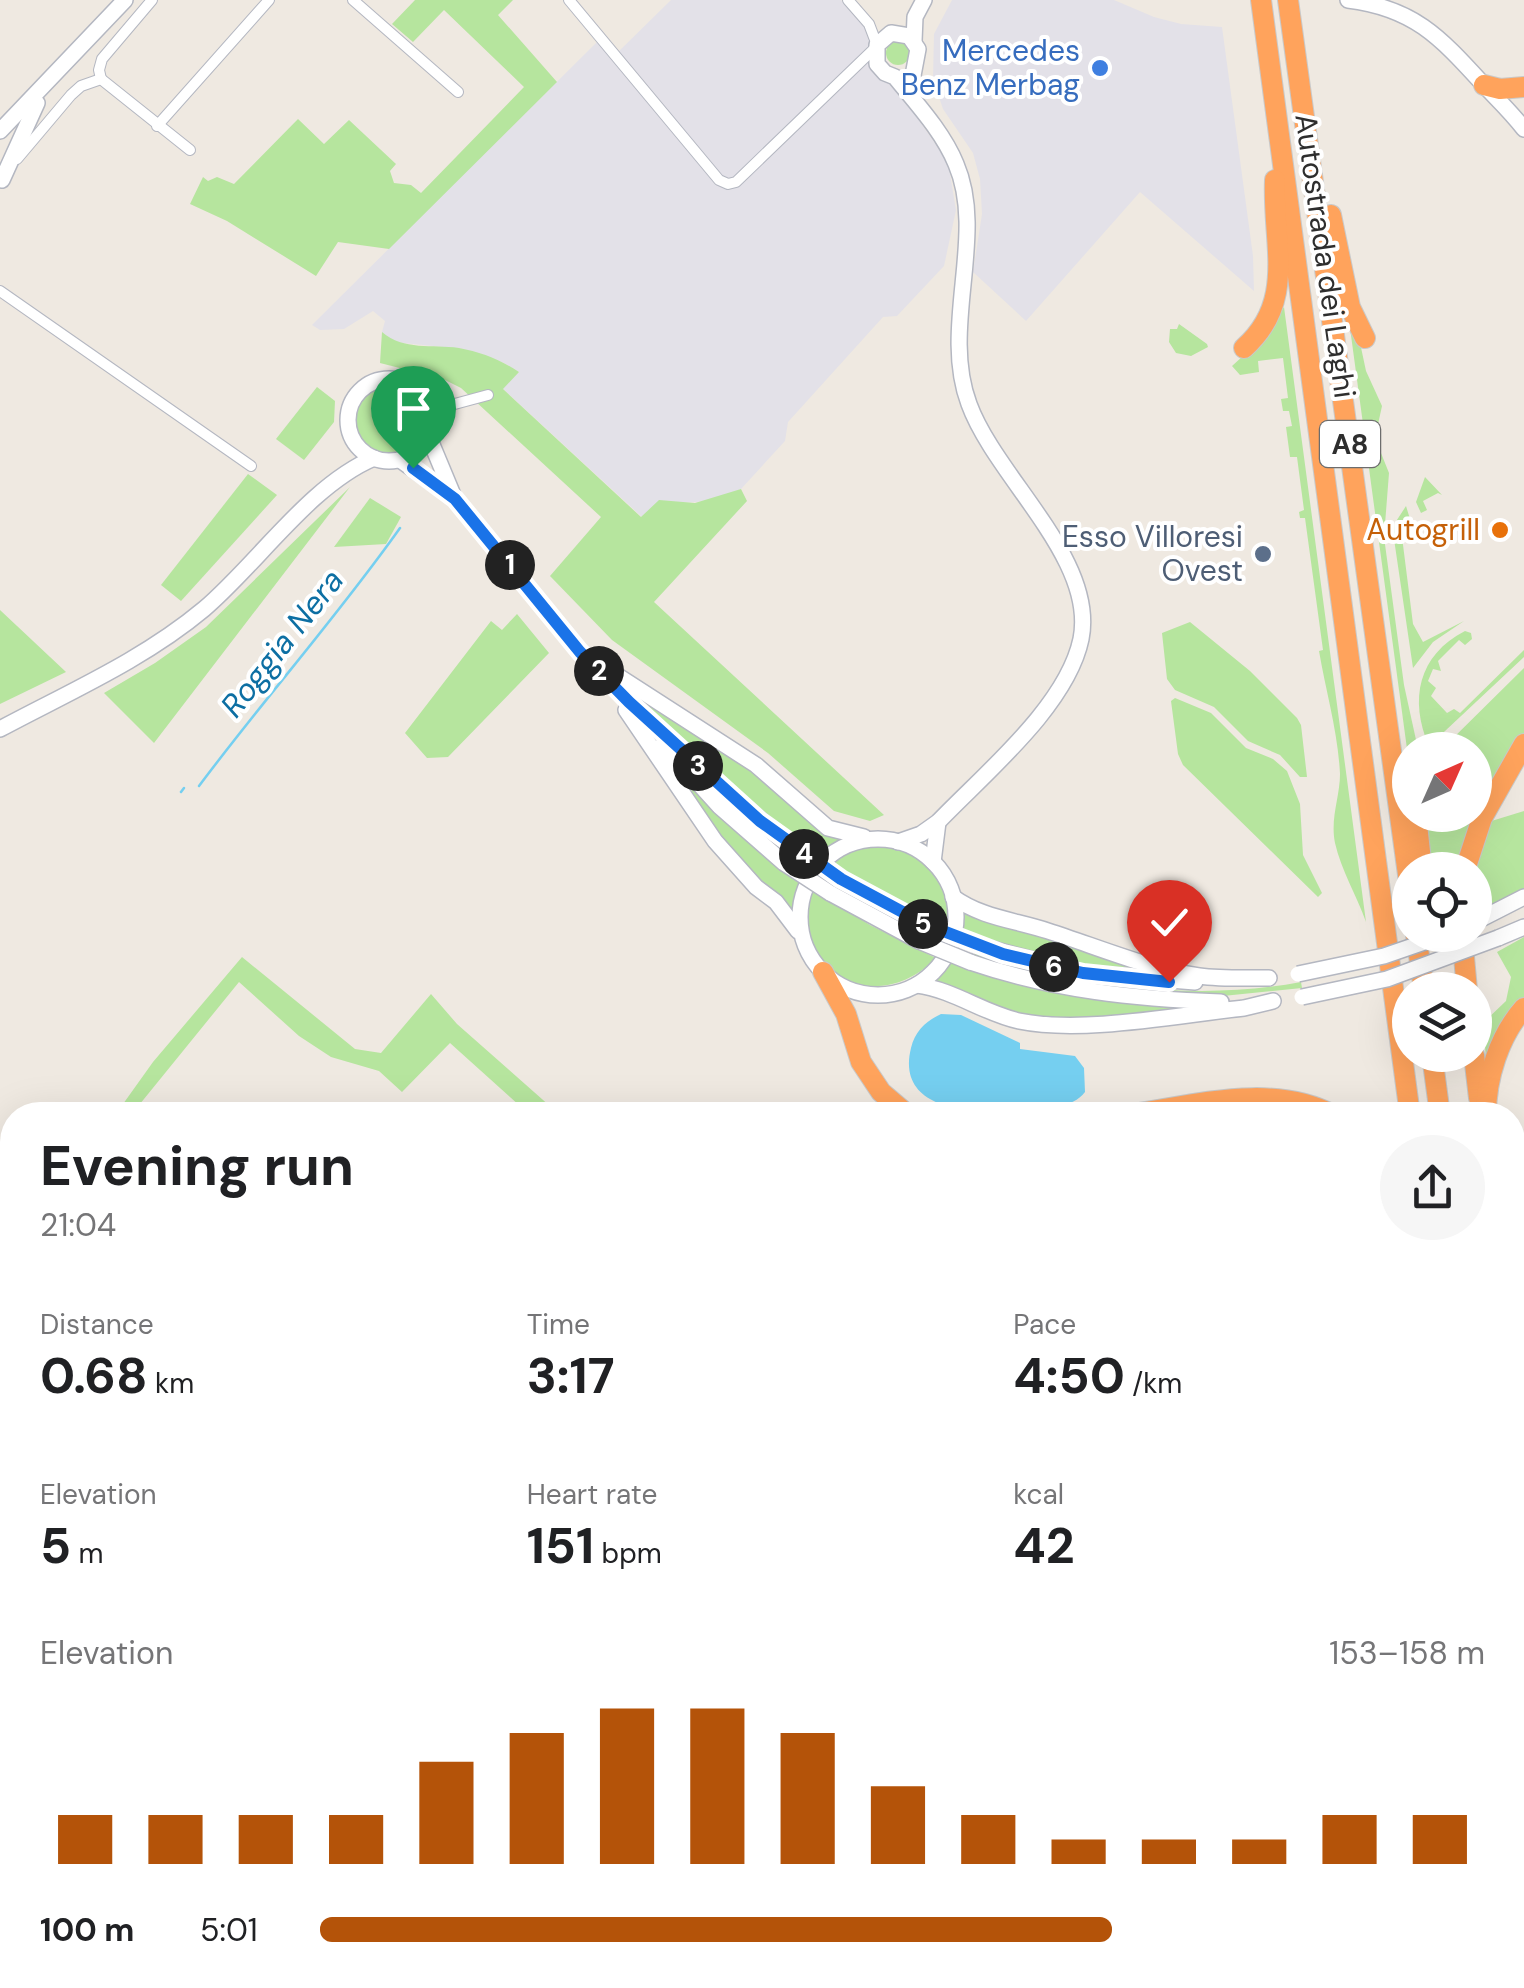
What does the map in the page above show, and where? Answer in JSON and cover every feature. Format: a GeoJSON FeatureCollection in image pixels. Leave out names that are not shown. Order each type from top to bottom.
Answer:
{"type":"FeatureCollection","features":[{"type":"Feature","properties":{"kind":"highway","name":"Autostrada dei Laghi"},"geometry":{"type":"LineString","coordinates":[[1260,0],[1408,1102]]}},
{"type":"Feature","properties":{"kind":"highway","name":"Autostrada dei Laghi"},"geometry":{"type":"LineString","coordinates":[[1288,0],[1405,852]]}},
{"type":"Feature","properties":{"kind":"highway"},"geometry":{"type":"LineString","coordinates":[[1484,84],[1500,89],[1524,88]]}},
{"type":"Feature","properties":{"kind":"highway"},"geometry":{"type":"LineString","coordinates":[[1244,348],[1268,322],[1278,286],[1274,210],[1278,138]]}},
{"type":"Feature","properties":{"kind":"highway"},"geometry":{"type":"LineString","coordinates":[[1312,162],[1329,208],[1350,307],[1365,338]]}},
{"type":"Feature","properties":{"kind":"highway"},"geometry":{"type":"LineString","coordinates":[[1471,852],[1482,818],[1524,744]]}},
{"type":"Feature","properties":{"kind":"highway"},"geometry":{"type":"LineString","coordinates":[[822,972],[846,1014],[861,1062],[893,1102]]}},
{"type":"Feature","properties":{"kind":"highway"},"geometry":{"type":"LineString","coordinates":[[1486,1102],[1508,1030],[1524,1008]]}},
{"type":"Feature","properties":{"kind":"highway"},"geometry":{"type":"LineString","coordinates":[[1434,1072],[1438,1102]]}},
{"type":"Feature","properties":{"kind":"highway"},"geometry":{"type":"LineString","coordinates":[[1477,1072],[1482,1102]]}},
{"type":"Feature","properties":{"kind":"highway"},"geometry":{"type":"LineString","coordinates":[[1234,1102],[1293,1102]]}},
{"type":"Feature","properties":{"kind":"main road"},"geometry":{"type":"LineString","coordinates":[[0,132],[124,0]]}},
{"type":"Feature","properties":{"kind":"main road"},"geometry":{"type":"LineString","coordinates":[[914,100],[914,70],[919,56],[914,41],[915,17],[924,0]]}},
{"type":"Feature","properties":{"kind":"main road"},"geometry":{"type":"LineString","coordinates":[[1348,0],[1388,7],[1420,23],[1503,102],[1524,129]]}},
{"type":"Feature","properties":{"kind":"main road"},"geometry":{"type":"LineString","coordinates":[[898,842],[921,834],[938,822],[1060,690],[1082,636],[1076,581],[1060,547],[1000,466],[967,401],[958,342],[965,234],[962,182],[947,146],[914,100],[875,58],[876,46],[915,17]]}},
{"type":"Feature","properties":{"kind":"main road"},"geometry":{"type":"LineString","coordinates":[[893,33],[914,41]]}},
{"type":"Feature","properties":{"kind":"main road"},"geometry":{"type":"LineString","coordinates":[[888,74],[914,70]]}},
{"type":"Feature","properties":{"kind":"main road"},"geometry":{"type":"LineString","coordinates":[[1,177],[43,90]]}},
{"type":"Feature","properties":{"kind":"main road"},"geometry":{"type":"LineString","coordinates":[[1503,102],[1524,108]]}},
{"type":"Feature","properties":{"kind":"main road"},"geometry":{"type":"LineString","coordinates":[[332,482],[348,446],[350,405],[366,386],[378,380],[403,381],[424,397],[429,428],[455,499]]}},
{"type":"Feature","properties":{"kind":"main road"},"geometry":{"type":"LineString","coordinates":[[400,460],[422,446],[429,428]]}},
{"type":"Feature","properties":{"kind":"main road"},"geometry":{"type":"LineString","coordinates":[[349,431],[363,452],[374,458],[400,460],[455,499],[646,734],[715,841],[789,918],[822,972],[839,985],[878,996],[898,993],[933,973],[949,947],[956,918],[945,878],[933,862],[898,842],[828,828],[756,765],[580,652]]}},
{"type":"Feature","properties":{"kind":"main road"},"geometry":{"type":"LineString","coordinates":[[0,729],[172,634],[240,576],[332,482],[374,458]]}},
{"type":"Feature","properties":{"kind":"main road"},"geometry":{"type":"LineString","coordinates":[[580,652],[730,795],[794,847],[841,879],[925,924],[976,945],[1034,962],[1111,976],[1218,983],[1298,974],[1395,952]]}},
{"type":"Feature","properties":{"kind":"main road"},"geometry":{"type":"LineString","coordinates":[[629,702],[686,772],[784,863],[919,941],[1028,980],[1096,993],[1167,1000],[1273,1001]]}},
{"type":"Feature","properties":{"kind":"main road"},"geometry":{"type":"LineString","coordinates":[[933,862],[938,822]]}},
{"type":"Feature","properties":{"kind":"main road"},"geometry":{"type":"LineString","coordinates":[[802,938],[802,897],[822,862],[857,842],[878,839]]}},
{"type":"Feature","properties":{"kind":"main road"},"geometry":{"type":"LineString","coordinates":[[1492,915],[1524,897]]}},
{"type":"Feature","properties":{"kind":"main road"},"geometry":{"type":"LineString","coordinates":[[953,898],[984,915],[1048,930],[1172,971],[1269,978]]}},
{"type":"Feature","properties":{"kind":"main road"},"geometry":{"type":"LineString","coordinates":[[917,985],[940,988],[1015,1020],[1053,1026],[1244,1008],[1387,979],[1524,927]]}},
{"type":"Feature","properties":{"kind":"street"},"geometry":{"type":"LineString","coordinates":[[157,126],[269,0]]}},
{"type":"Feature","properties":{"kind":"street"},"geometry":{"type":"LineString","coordinates":[[570,0],[719,180],[728,184],[736,182],[876,46],[869,24],[848,0]]}},
{"type":"Feature","properties":{"kind":"street"},"geometry":{"type":"LineString","coordinates":[[149,2],[102,59],[98,70],[102,79],[190,150]]}},
{"type":"Feature","properties":{"kind":"street"},"geometry":{"type":"LineString","coordinates":[[360,2],[458,92]]}},
{"type":"Feature","properties":{"kind":"street"},"geometry":{"type":"LineString","coordinates":[[869,24],[893,33]]}},
{"type":"Feature","properties":{"kind":"street"},"geometry":{"type":"LineString","coordinates":[[854,66],[888,74]]}},
{"type":"Feature","properties":{"kind":"street"},"geometry":{"type":"LineString","coordinates":[[1,177],[71,95],[81,86],[102,79]]}},
{"type":"Feature","properties":{"kind":"street"},"geometry":{"type":"LineString","coordinates":[[0,292],[252,466]]}},
{"type":"Feature","properties":{"kind":"street"},"geometry":{"type":"LineString","coordinates":[[429,428],[450,406],[488,395]]}},
{"type":"Feature","properties":{"kind":"street"},"geometry":{"type":"LineString","coordinates":[[424,397],[450,406]]}},
{"type":"Feature","properties":{"kind":"shaded area"},"geometry":{"type":"Polygon","coordinates":[[[671,0],[841,0],[873,39],[868,55],[875,74],[887,78],[900,93],[948,162],[956,210],[944,266],[897,316],[883,317],[788,422],[785,441],[741,489],[710,501],[678,503],[642,517],[502,388],[519,372],[504,363],[462,349],[394,342],[382,332],[385,321],[373,311],[344,329],[320,330],[312,325],[597,42],[612,58],[671,0]]]}},
{"type":"Feature","properties":{"kind":"shaded area"},"geometry":{"type":"Polygon","coordinates":[[[952,0],[1114,0],[1181,24],[1222,27],[1253,256],[1254,291],[1140,192],[1026,321],[973,272],[982,214],[980,179],[973,153],[943,109],[933,79],[934,34],[952,0]]]}},
{"type":"Feature","properties":{"kind":"green space"},"geometry":{"type":"Polygon","coordinates":[[[415,0],[513,0],[498,15],[557,82],[389,249],[338,242],[316,276],[227,221],[190,204],[203,177],[208,181],[217,177],[234,184],[298,119],[324,144],[349,120],[396,164],[390,171],[394,183],[411,185],[421,193],[524,87],[444,10],[413,42],[392,24],[415,0]]]}},
{"type":"Feature","properties":{"kind":"green space"},"geometry":{"type":"Polygon","coordinates":[[[898,41],[907,44],[907,62],[898,65],[889,62],[886,53],[889,44],[898,41]]]}},
{"type":"Feature","properties":{"kind":"green space"},"geometry":{"type":"Polygon","coordinates":[[[1284,307],[1366,922],[1335,843],[1339,758],[1319,651],[1323,650],[1305,518],[1300,518],[1299,512],[1304,510],[1297,457],[1290,457],[1286,427],[1292,426],[1281,399],[1288,398],[1283,358],[1258,361],[1259,372],[1240,375],[1232,366],[1266,335],[1284,307]]]}},
{"type":"Feature","properties":{"kind":"green space"},"geometry":{"type":"Polygon","coordinates":[[[1179,324],[1208,347],[1191,356],[1176,353],[1169,342],[1170,329],[1177,329],[1179,324]]]}},
{"type":"Feature","properties":{"kind":"green space"},"geometry":{"type":"Polygon","coordinates":[[[1350,328],[1359,338],[1366,371],[1382,406],[1375,438],[1389,473],[1384,537],[1414,732],[1405,732],[1350,328]]]}},
{"type":"Feature","properties":{"kind":"green space"},"geometry":{"type":"Polygon","coordinates":[[[382,332],[409,344],[475,352],[519,372],[503,389],[641,517],[659,500],[695,503],[741,489],[747,501],[654,602],[884,815],[870,821],[834,811],[768,753],[612,640],[550,576],[601,517],[461,388],[443,379],[380,363],[382,332]]]}},
{"type":"Feature","properties":{"kind":"green space"},"geometry":{"type":"Polygon","coordinates":[[[390,386],[414,396],[424,420],[414,444],[390,454],[366,444],[356,420],[366,396],[390,386]]]}},
{"type":"Feature","properties":{"kind":"green space"},"geometry":{"type":"Polygon","coordinates":[[[317,387],[335,401],[334,422],[304,460],[276,439],[317,387]]]}},
{"type":"Feature","properties":{"kind":"green space"},"geometry":{"type":"Polygon","coordinates":[[[248,474],[277,495],[181,601],[161,585],[248,474]]]}},
{"type":"Feature","properties":{"kind":"green space"},"geometry":{"type":"Polygon","coordinates":[[[1425,477],[1442,495],[1438,493],[1423,501],[1427,510],[1421,513],[1416,502],[1425,477]]]}},
{"type":"Feature","properties":{"kind":"green space"},"geometry":{"type":"Polygon","coordinates":[[[350,487],[154,743],[104,693],[206,627],[350,487]]]}},
{"type":"Feature","properties":{"kind":"green space"},"geometry":{"type":"Polygon","coordinates":[[[370,498],[401,517],[386,544],[334,547],[370,498]]]}},
{"type":"Feature","properties":{"kind":"green space"},"geometry":{"type":"Polygon","coordinates":[[[1406,506],[1410,519],[1401,529],[1413,624],[1423,642],[1464,621],[1433,642],[1413,668],[1394,539],[1395,523],[1406,506]]]}},
{"type":"Feature","properties":{"kind":"green space"},"geometry":{"type":"Polygon","coordinates":[[[0,610],[66,672],[0,704],[0,610]]]}},
{"type":"Feature","properties":{"kind":"green space"},"geometry":{"type":"Polygon","coordinates":[[[517,614],[549,653],[448,757],[427,758],[405,733],[491,621],[502,630],[517,614]]]}},
{"type":"Feature","properties":{"kind":"green space"},"geometry":{"type":"Polygon","coordinates":[[[1190,622],[1250,671],[1297,718],[1307,777],[1300,777],[1280,755],[1248,741],[1214,707],[1175,690],[1167,679],[1162,633],[1190,622]]]}},
{"type":"Feature","properties":{"kind":"green space"},"geometry":{"type":"Polygon","coordinates":[[[1465,631],[1471,633],[1472,639],[1465,645],[1459,640],[1438,661],[1441,671],[1433,669],[1428,681],[1436,688],[1431,696],[1447,713],[1454,709],[1460,713],[1524,650],[1524,657],[1444,732],[1424,732],[1419,696],[1422,680],[1437,653],[1465,631]]]}},
{"type":"Feature","properties":{"kind":"green space"},"geometry":{"type":"Polygon","coordinates":[[[1524,668],[1524,734],[1492,790],[1492,732],[1459,732],[1524,668]]]}},
{"type":"Feature","properties":{"kind":"green space"},"geometry":{"type":"Polygon","coordinates":[[[630,691],[716,743],[842,838],[818,857],[769,824],[630,691]]]}},
{"type":"Feature","properties":{"kind":"green space"},"geometry":{"type":"Polygon","coordinates":[[[1175,698],[1211,713],[1246,748],[1273,759],[1287,771],[1300,804],[1303,855],[1322,893],[1318,897],[1183,765],[1171,701],[1175,698]]]}},
{"type":"Feature","properties":{"kind":"green space"},"geometry":{"type":"Polygon","coordinates":[[[685,779],[801,881],[794,911],[742,867],[681,781],[685,779]]]}},
{"type":"Feature","properties":{"kind":"green space"},"geometry":{"type":"Polygon","coordinates":[[[1524,811],[1524,890],[1492,905],[1492,852],[1479,852],[1483,832],[1492,832],[1492,821],[1524,811]]]}},
{"type":"Feature","properties":{"kind":"green space"},"geometry":{"type":"Polygon","coordinates":[[[1424,832],[1474,832],[1467,852],[1427,852],[1424,832]]]}},
{"type":"Feature","properties":{"kind":"green space"},"geometry":{"type":"Polygon","coordinates":[[[873,844],[905,851],[929,869],[945,894],[950,926],[927,920],[828,864],[849,850],[873,844]]]}},
{"type":"Feature","properties":{"kind":"green space"},"geometry":{"type":"Polygon","coordinates":[[[811,888],[870,925],[936,958],[912,976],[887,985],[863,985],[841,977],[823,963],[811,942],[806,917],[811,888]]]}},
{"type":"Feature","properties":{"kind":"green space"},"geometry":{"type":"Polygon","coordinates":[[[961,908],[1166,975],[1087,967],[1010,948],[960,930],[961,908]]]}},
{"type":"Feature","properties":{"kind":"green space"},"geometry":{"type":"Polygon","coordinates":[[[1524,937],[1524,1001],[1488,1081],[1487,1072],[1492,1072],[1492,1014],[1506,1001],[1511,977],[1497,952],[1524,937]]]}},
{"type":"Feature","properties":{"kind":"green space"},"geometry":{"type":"Polygon","coordinates":[[[977,951],[1056,974],[1138,988],[1220,991],[1301,982],[1302,988],[1213,997],[1071,984],[973,957],[977,951]]]}},
{"type":"Feature","properties":{"kind":"green space"},"geometry":{"type":"Polygon","coordinates":[[[242,957],[355,1049],[381,1053],[431,994],[457,1024],[545,1102],[516,1102],[450,1043],[402,1092],[379,1071],[331,1057],[299,1036],[239,982],[142,1102],[124,1102],[242,957]]]}},
{"type":"Feature","properties":{"kind":"green space"},"geometry":{"type":"Polygon","coordinates":[[[947,962],[1061,994],[1177,1009],[1095,1020],[1013,1013],[934,981],[947,962]]]}},
{"type":"Feature","properties":{"kind":"water"},"geometry":{"type":"Polygon","coordinates":[[[941,1014],[961,1015],[1020,1043],[1020,1049],[1075,1056],[1084,1068],[1085,1092],[1071,1102],[929,1099],[916,1087],[909,1070],[915,1036],[941,1014]]]}},
{"type":"Feature","properties":{"kind":"waterway","name":"Roggia Nera"},"geometry":{"type":"LineString","coordinates":[[199,786],[400,528]]}},
{"type":"Feature","properties":{"kind":"waterway","name":"Roggia Nera"},"geometry":{"type":"LineString","coordinates":[[181,792],[184,788]]}},
{"type":"Feature","properties":{"kind":"place","name":"Mercedes Benz Merbag"},"geometry":{"type":"Point","coordinates":[1100,68]}},
{"type":"Feature","properties":{"kind":"place","name":"Autogrill"},"geometry":{"type":"Point","coordinates":[1500,530]}},
{"type":"Feature","properties":{"kind":"place","name":"Esso Villoresi Ovest"},"geometry":{"type":"Point","coordinates":[1263,554]}},
{"type":"Feature","properties":{"kind":"route"},"geometry":{"type":"LineString","coordinates":[[413,468],[455,499],[580,652],[629,702],[760,821],[841,879],[894,910],[1003,954],[1083,973],[1169,982]]}}]}
